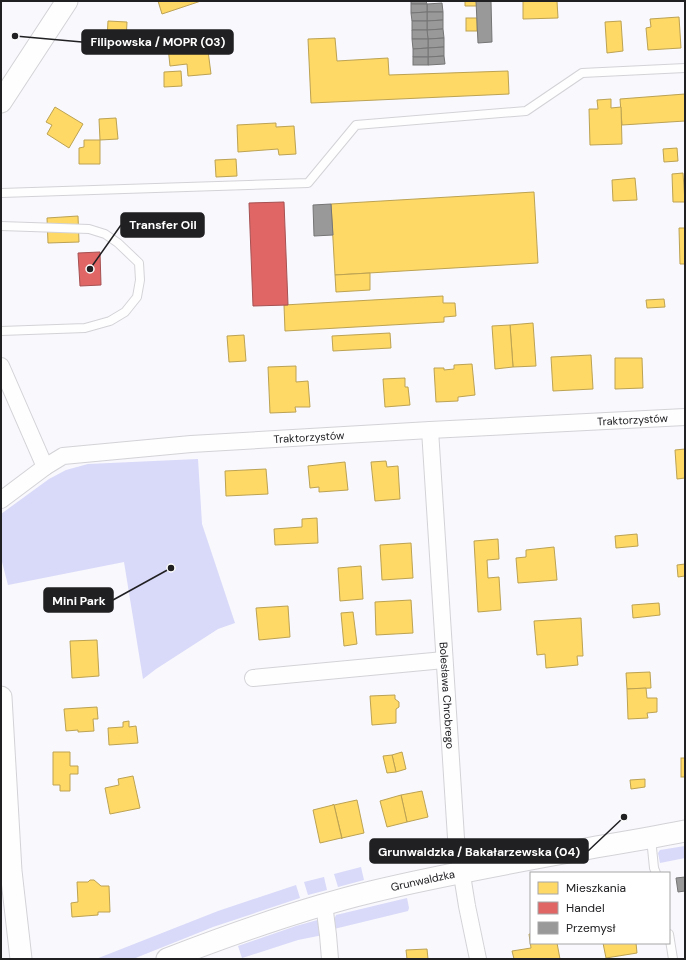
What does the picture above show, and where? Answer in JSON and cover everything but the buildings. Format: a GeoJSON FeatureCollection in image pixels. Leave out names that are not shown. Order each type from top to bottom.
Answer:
{"type":"FeatureCollection","features":[{"type":"Feature","properties":{"kind":"street"},"geometry":{"type":"LineString","coordinates":[[1,102],[67,1]]}},
{"type":"Feature","properties":{"kind":"street"},"geometry":{"type":"LineString","coordinates":[[1,366],[45,466]]}},
{"type":"Feature","properties":{"kind":"street","name":"Traktorzystów"},"geometry":{"type":"LineString","coordinates":[[1,500],[45,466],[63,456],[191,444],[685,417]]}},
{"type":"Feature","properties":{"kind":"street","name":"Bolesława Chrobrego"},"geometry":{"type":"LineString","coordinates":[[430,430],[456,838],[478,959]]}},
{"type":"Feature","properties":{"kind":"street"},"geometry":{"type":"LineString","coordinates":[[252,678],[444,660]]}},
{"type":"Feature","properties":{"kind":"street"},"geometry":{"type":"LineString","coordinates":[[1,697],[6,872],[21,959]]}},
{"type":"Feature","properties":{"kind":"street","name":"Grunwaldzka"},"geometry":{"type":"LineString","coordinates":[[168,959],[234,933],[279,918],[370,892],[506,863],[685,831]]}},
{"type":"Feature","properties":{"kind":"street"},"geometry":{"type":"LineString","coordinates":[[324,904],[330,959]]}},
{"type":"Feature","properties":{"kind":"lane"},"geometry":{"type":"LineString","coordinates":[[1,193],[308,183],[356,125],[526,111],[582,73],[685,68]]}},
{"type":"Feature","properties":{"kind":"lane"},"geometry":{"type":"LineString","coordinates":[[1,226],[88,229],[105,234],[118,243],[138,263],[140,280],[137,297],[125,312],[110,320],[85,328],[1,331]]}},
{"type":"Feature","properties":{"kind":"lane"},"geometry":{"type":"LineString","coordinates":[[650,838],[656,872]]}},
{"type":"Feature","properties":{"kind":"lane"},"geometry":{"type":"LineString","coordinates":[[670,940],[673,959]]}},
{"type":"Feature","properties":{"kind":"shaded area"},"geometry":{"type":"Polygon","coordinates":[[[198,459],[202,524],[235,623],[218,629],[143,679],[124,562],[8,585],[1,558],[1,514],[49,479],[66,470],[88,464],[198,459]]]}},
{"type":"Feature","properties":{"kind":"shaded area"},"geometry":{"type":"Polygon","coordinates":[[[685,846],[685,858],[660,863],[658,853],[660,850],[685,846]]]}},
{"type":"Feature","properties":{"kind":"shaded area"},"geometry":{"type":"Polygon","coordinates":[[[361,867],[364,880],[338,887],[334,874],[361,867]]]}},
{"type":"Feature","properties":{"kind":"shaded area"},"geometry":{"type":"Polygon","coordinates":[[[324,877],[327,890],[308,895],[304,882],[324,877]]]}},
{"type":"Feature","properties":{"kind":"shaded area"},"geometry":{"type":"Polygon","coordinates":[[[296,885],[300,898],[213,927],[133,959],[96,959],[218,911],[296,885]]]}},
{"type":"Feature","properties":{"kind":"shaded area"},"geometry":{"type":"Polygon","coordinates":[[[407,898],[409,908],[408,911],[334,929],[334,920],[336,915],[407,898]]]}},
{"type":"Feature","properties":{"kind":"shaded area"},"geometry":{"type":"Polygon","coordinates":[[[321,919],[323,935],[298,940],[242,958],[238,946],[321,919]]]}},
{"type":"Feature","properties":{"kind":"place","name":"Filipowska / MOPR (03)"},"geometry":{"type":"Point","coordinates":[15,36]}},
{"type":"Feature","properties":{"kind":"place","name":"Transfer Oil"},"geometry":{"type":"Point","coordinates":[90,269]}},
{"type":"Feature","properties":{"kind":"place","name":"Mini Park"},"geometry":{"type":"Point","coordinates":[171,568]}},
{"type":"Feature","properties":{"kind":"place","name":"Grunwaldzka / Bakałarzewska (04)"},"geometry":{"type":"Point","coordinates":[624,817]}}]}
